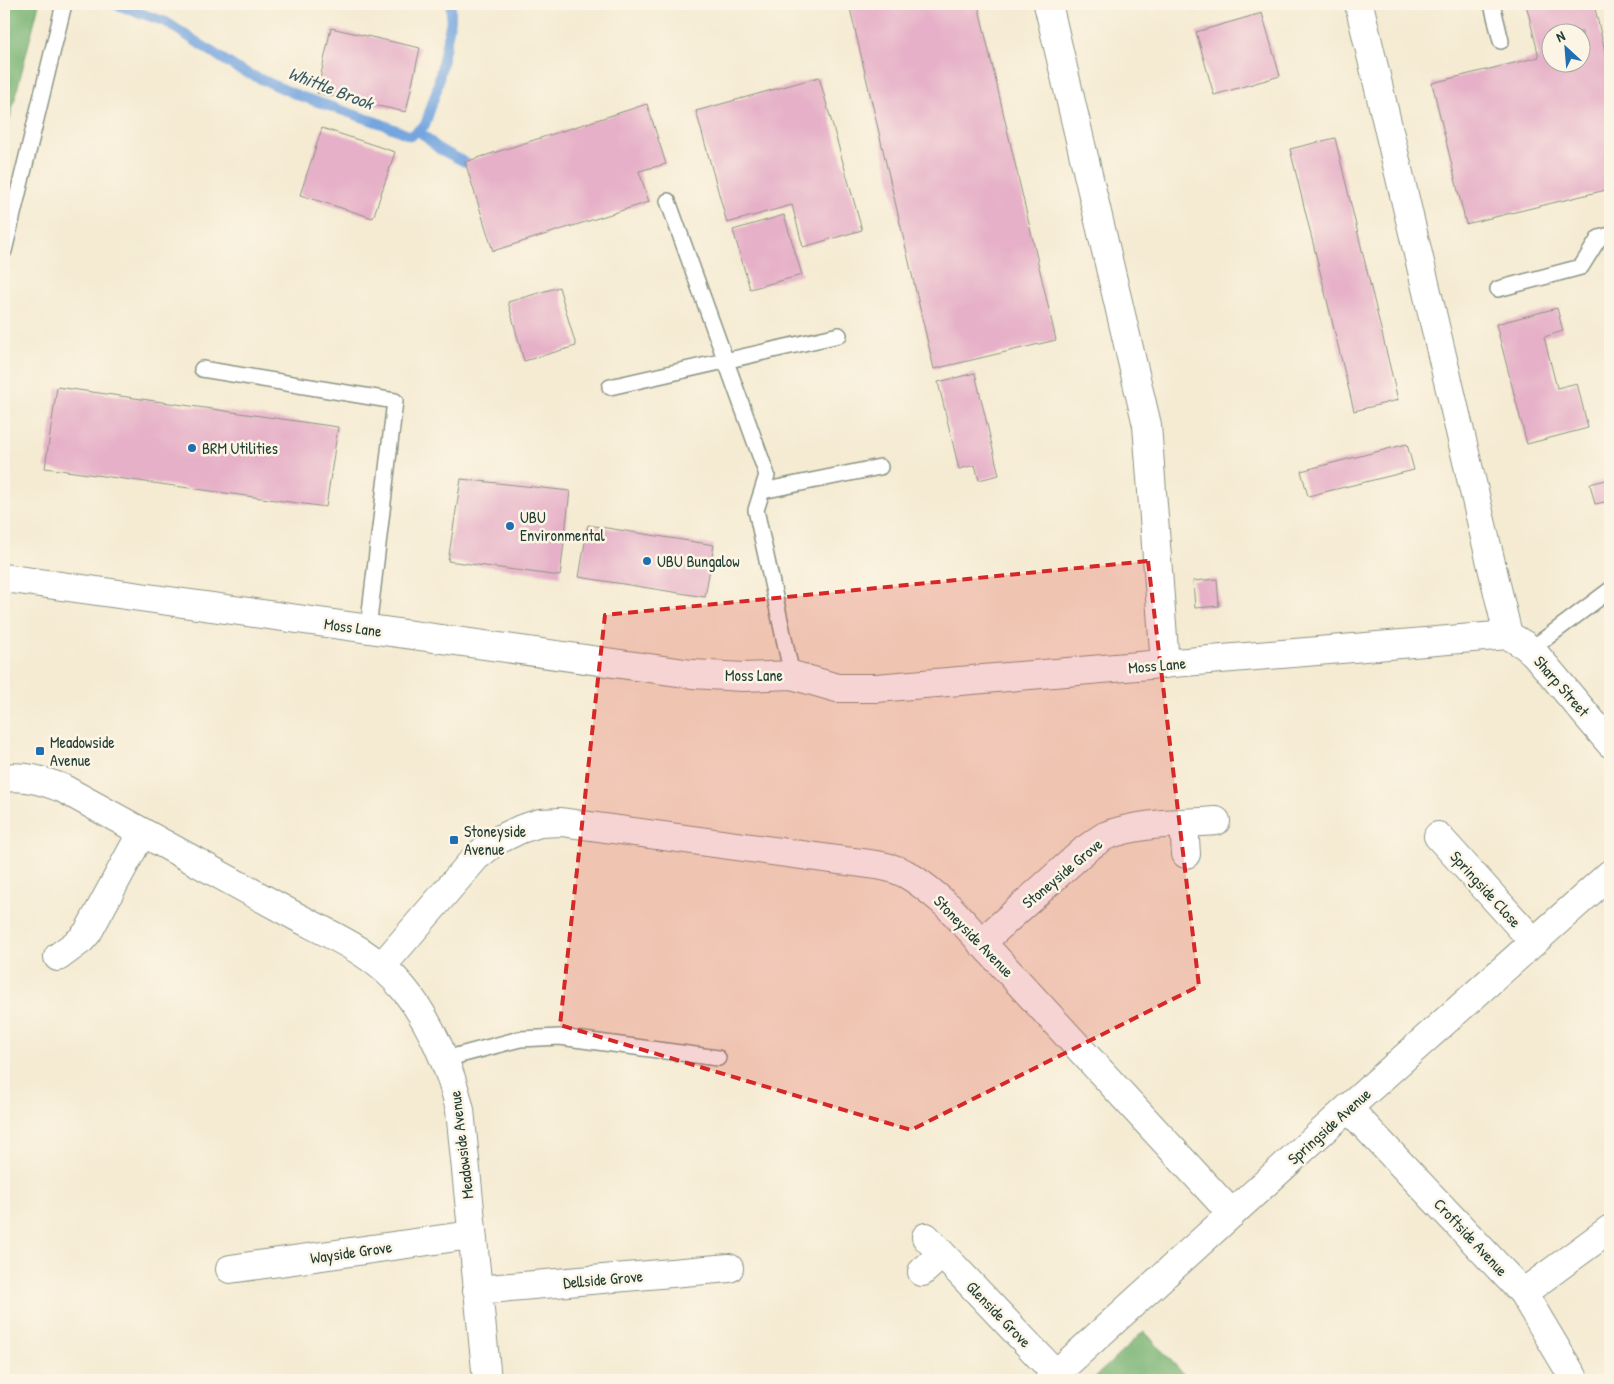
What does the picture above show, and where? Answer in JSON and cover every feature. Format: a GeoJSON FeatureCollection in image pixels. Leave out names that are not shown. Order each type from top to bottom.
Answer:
{"type":"FeatureCollection","features":[{"type":"Feature","properties":{"kind":"street"},"geometry":{"type":"LineString","coordinates":[[1048,4],[1147,425],[1165,664]]}},
{"type":"Feature","properties":{"kind":"street"},"geometry":{"type":"LineString","coordinates":[[1359,4],[1508,635]]}},
{"type":"Feature","properties":{"kind":"street","name":"Moss Lane"},"geometry":{"type":"LineString","coordinates":[[4,578],[692,674],[743,677],[792,675],[837,688],[876,688],[1508,635]]}},
{"type":"Feature","properties":{"kind":"street","name":"Sharp Street"},"geometry":{"type":"LineString","coordinates":[[1508,635],[1530,650],[1610,743]]}},
{"type":"Feature","properties":{"kind":"street","name":"Meadowside Avenue"},"geometry":{"type":"LineString","coordinates":[[4,778],[15,776],[37,779],[62,788],[290,914],[358,949],[382,966],[404,988],[423,1018],[445,1060],[460,1110],[487,1380]]}},
{"type":"Feature","properties":{"kind":"street","name":"Stoneyside Grove"},"geometry":{"type":"LineString","coordinates":[[981,943],[1086,849],[1104,837],[1132,828],[1216,821]]}},
{"type":"Feature","properties":{"kind":"street","name":"Stoneyside Avenue"},"geometry":{"type":"LineString","coordinates":[[382,966],[476,857],[496,841],[521,829],[540,823],[561,822],[875,865],[903,873],[925,887],[949,907],[1232,1214]]}},
{"type":"Feature","properties":{"kind":"street"},"geometry":{"type":"LineString","coordinates":[[1184,824],[1186,854]]}},
{"type":"Feature","properties":{"kind":"street"},"geometry":{"type":"LineString","coordinates":[[58,957],[81,940],[88,932],[142,832]]}},
{"type":"Feature","properties":{"kind":"street","name":"Springside Close"},"geometry":{"type":"LineString","coordinates":[[1438,836],[1534,942]]}},
{"type":"Feature","properties":{"kind":"street","name":"Springside Avenue"},"geometry":{"type":"LineString","coordinates":[[1052,1377],[1348,1108],[1610,874]]}},
{"type":"Feature","properties":{"kind":"street","name":"Croftside Avenue"},"geometry":{"type":"LineString","coordinates":[[1348,1108],[1523,1293],[1576,1380]]}},
{"type":"Feature","properties":{"kind":"street"},"geometry":{"type":"LineString","coordinates":[[1523,1293],[1610,1229]]}},
{"type":"Feature","properties":{"kind":"street","name":"Wayside Grove"},"geometry":{"type":"LineString","coordinates":[[230,1269],[472,1235]]}},
{"type":"Feature","properties":{"kind":"street","name":"Glenside Grove"},"geometry":{"type":"LineString","coordinates":[[922,1272],[934,1245],[1052,1377]]}},
{"type":"Feature","properties":{"kind":"street","name":"Dellside Grove"},"geometry":{"type":"LineString","coordinates":[[478,1290],[729,1268]]}},
{"type":"Feature","properties":{"kind":"lane"},"geometry":{"type":"LineString","coordinates":[[4,251],[64,4]]}},
{"type":"Feature","properties":{"kind":"lane"},"geometry":{"type":"LineString","coordinates":[[1492,4],[1501,41]]}},
{"type":"Feature","properties":{"kind":"lane"},"geometry":{"type":"LineString","coordinates":[[668,201],[767,474],[756,510],[792,675]]}},
{"type":"Feature","properties":{"kind":"lane"},"geometry":{"type":"LineString","coordinates":[[1498,289],[1581,267],[1599,238],[1610,235]]}},
{"type":"Feature","properties":{"kind":"lane"},"geometry":{"type":"LineString","coordinates":[[610,387],[839,335]]}},
{"type":"Feature","properties":{"kind":"lane"},"geometry":{"type":"LineString","coordinates":[[202,369],[395,401],[368,629]]}},
{"type":"Feature","properties":{"kind":"lane"},"geometry":{"type":"LineString","coordinates":[[762,491],[880,466]]}},
{"type":"Feature","properties":{"kind":"lane"},"geometry":{"type":"LineString","coordinates":[[1530,650],[1610,590]]}},
{"type":"Feature","properties":{"kind":"lane"},"geometry":{"type":"LineString","coordinates":[[445,1060],[520,1039],[560,1036],[718,1058]]}},
{"type":"Feature","properties":{"kind":"highlighted area"},"geometry":{"type":"Polygon","coordinates":[[[1148,561],[1199,986],[911,1130],[560,1025],[605,615],[1148,561]]]}},
{"type":"Feature","properties":{"kind":"green space"},"geometry":{"type":"Polygon","coordinates":[[[4,4],[39,4],[4,141],[4,4]]]}},
{"type":"Feature","properties":{"kind":"green space"},"geometry":{"type":"Polygon","coordinates":[[[1144,1331],[1189,1380],[1092,1380],[1144,1331]]]}},
{"type":"Feature","properties":{"kind":"building"},"geometry":{"type":"Polygon","coordinates":[[[849,4],[978,4],[1056,340],[934,369],[849,4]]]}},
{"type":"Feature","properties":{"kind":"building"},"geometry":{"type":"Polygon","coordinates":[[[1526,4],[1594,4],[1610,73],[1610,189],[1466,224],[1432,83],[1539,57],[1526,4]]]}},
{"type":"Feature","properties":{"kind":"building"},"geometry":{"type":"Polygon","coordinates":[[[1262,13],[1280,76],[1214,95],[1196,32],[1262,13]]]}},
{"type":"Feature","properties":{"kind":"building"},"geometry":{"type":"Polygon","coordinates":[[[331,28],[420,48],[406,112],[317,93],[331,28]]]}},
{"type":"Feature","properties":{"kind":"building"},"geometry":{"type":"Polygon","coordinates":[[[819,77],[862,230],[803,247],[792,205],[727,223],[696,111],[819,77]]]}},
{"type":"Feature","properties":{"kind":"building"},"geometry":{"type":"Polygon","coordinates":[[[647,104],[666,164],[639,171],[649,202],[493,251],[465,162],[647,104]]]}},
{"type":"Feature","properties":{"kind":"building"},"geometry":{"type":"Polygon","coordinates":[[[322,128],[395,152],[373,218],[300,195],[322,128]]]}},
{"type":"Feature","properties":{"kind":"building"},"geometry":{"type":"Polygon","coordinates":[[[1335,138],[1398,400],[1354,411],[1290,149],[1335,138]]]}},
{"type":"Feature","properties":{"kind":"building"},"geometry":{"type":"Polygon","coordinates":[[[784,215],[802,275],[750,289],[733,230],[784,215]]]}},
{"type":"Feature","properties":{"kind":"building"},"geometry":{"type":"Polygon","coordinates":[[[559,287],[576,346],[524,361],[508,302],[559,287]]]}},
{"type":"Feature","properties":{"kind":"building"},"geometry":{"type":"Polygon","coordinates":[[[1557,308],[1563,331],[1544,337],[1557,388],[1577,383],[1588,428],[1527,444],[1496,324],[1557,308]]]}},
{"type":"Feature","properties":{"kind":"building"},"geometry":{"type":"Polygon","coordinates":[[[975,373],[999,475],[979,480],[975,465],[959,469],[938,382],[975,373]]]}},
{"type":"Feature","properties":{"kind":"building","name":"BRM Utilities"},"geometry":{"type":"Polygon","coordinates":[[[57,387],[338,427],[326,507],[45,468],[57,387]]]}},
{"type":"Feature","properties":{"kind":"building"},"geometry":{"type":"Polygon","coordinates":[[[1407,444],[1414,470],[1308,496],[1301,471],[1407,444]]]}},
{"type":"Feature","properties":{"kind":"building","name":"UBU Environmental"},"geometry":{"type":"Polygon","coordinates":[[[461,479],[570,491],[560,576],[448,561],[461,479]]]}},
{"type":"Feature","properties":{"kind":"building"},"geometry":{"type":"Polygon","coordinates":[[[1610,479],[1610,501],[1595,504],[1590,484],[1610,479]]]}},
{"type":"Feature","properties":{"kind":"building","name":"UBU Bungalow"},"geometry":{"type":"Polygon","coordinates":[[[588,525],[714,545],[705,597],[579,577],[588,525]]]}},
{"type":"Feature","properties":{"kind":"building"},"geometry":{"type":"Polygon","coordinates":[[[1217,579],[1219,606],[1195,608],[1193,581],[1217,579]]]}},
{"type":"Feature","properties":{"kind":"waterway","name":"Whittle Brook"},"geometry":{"type":"LineString","coordinates":[[114,4],[166,22],[238,69],[297,95],[411,136],[425,125],[437,89],[451,20],[451,4]]}},
{"type":"Feature","properties":{"kind":"waterway"},"geometry":{"type":"LineString","coordinates":[[418,130],[439,149],[465,162]]}},
{"type":"Feature","properties":{"kind":"place","name":"BRM Utilities"},"geometry":{"type":"Point","coordinates":[192,448]}},
{"type":"Feature","properties":{"kind":"place","name":"UBU Environmental"},"geometry":{"type":"Point","coordinates":[510,526]}},
{"type":"Feature","properties":{"kind":"place","name":"UBU Bungalow"},"geometry":{"type":"Point","coordinates":[647,561]}},
{"type":"Feature","properties":{"kind":"place","name":"Meadowside Avenue"},"geometry":{"type":"Point","coordinates":[40,751]}},
{"type":"Feature","properties":{"kind":"place","name":"Stoneyside Avenue"},"geometry":{"type":"Point","coordinates":[454,840]}}]}
